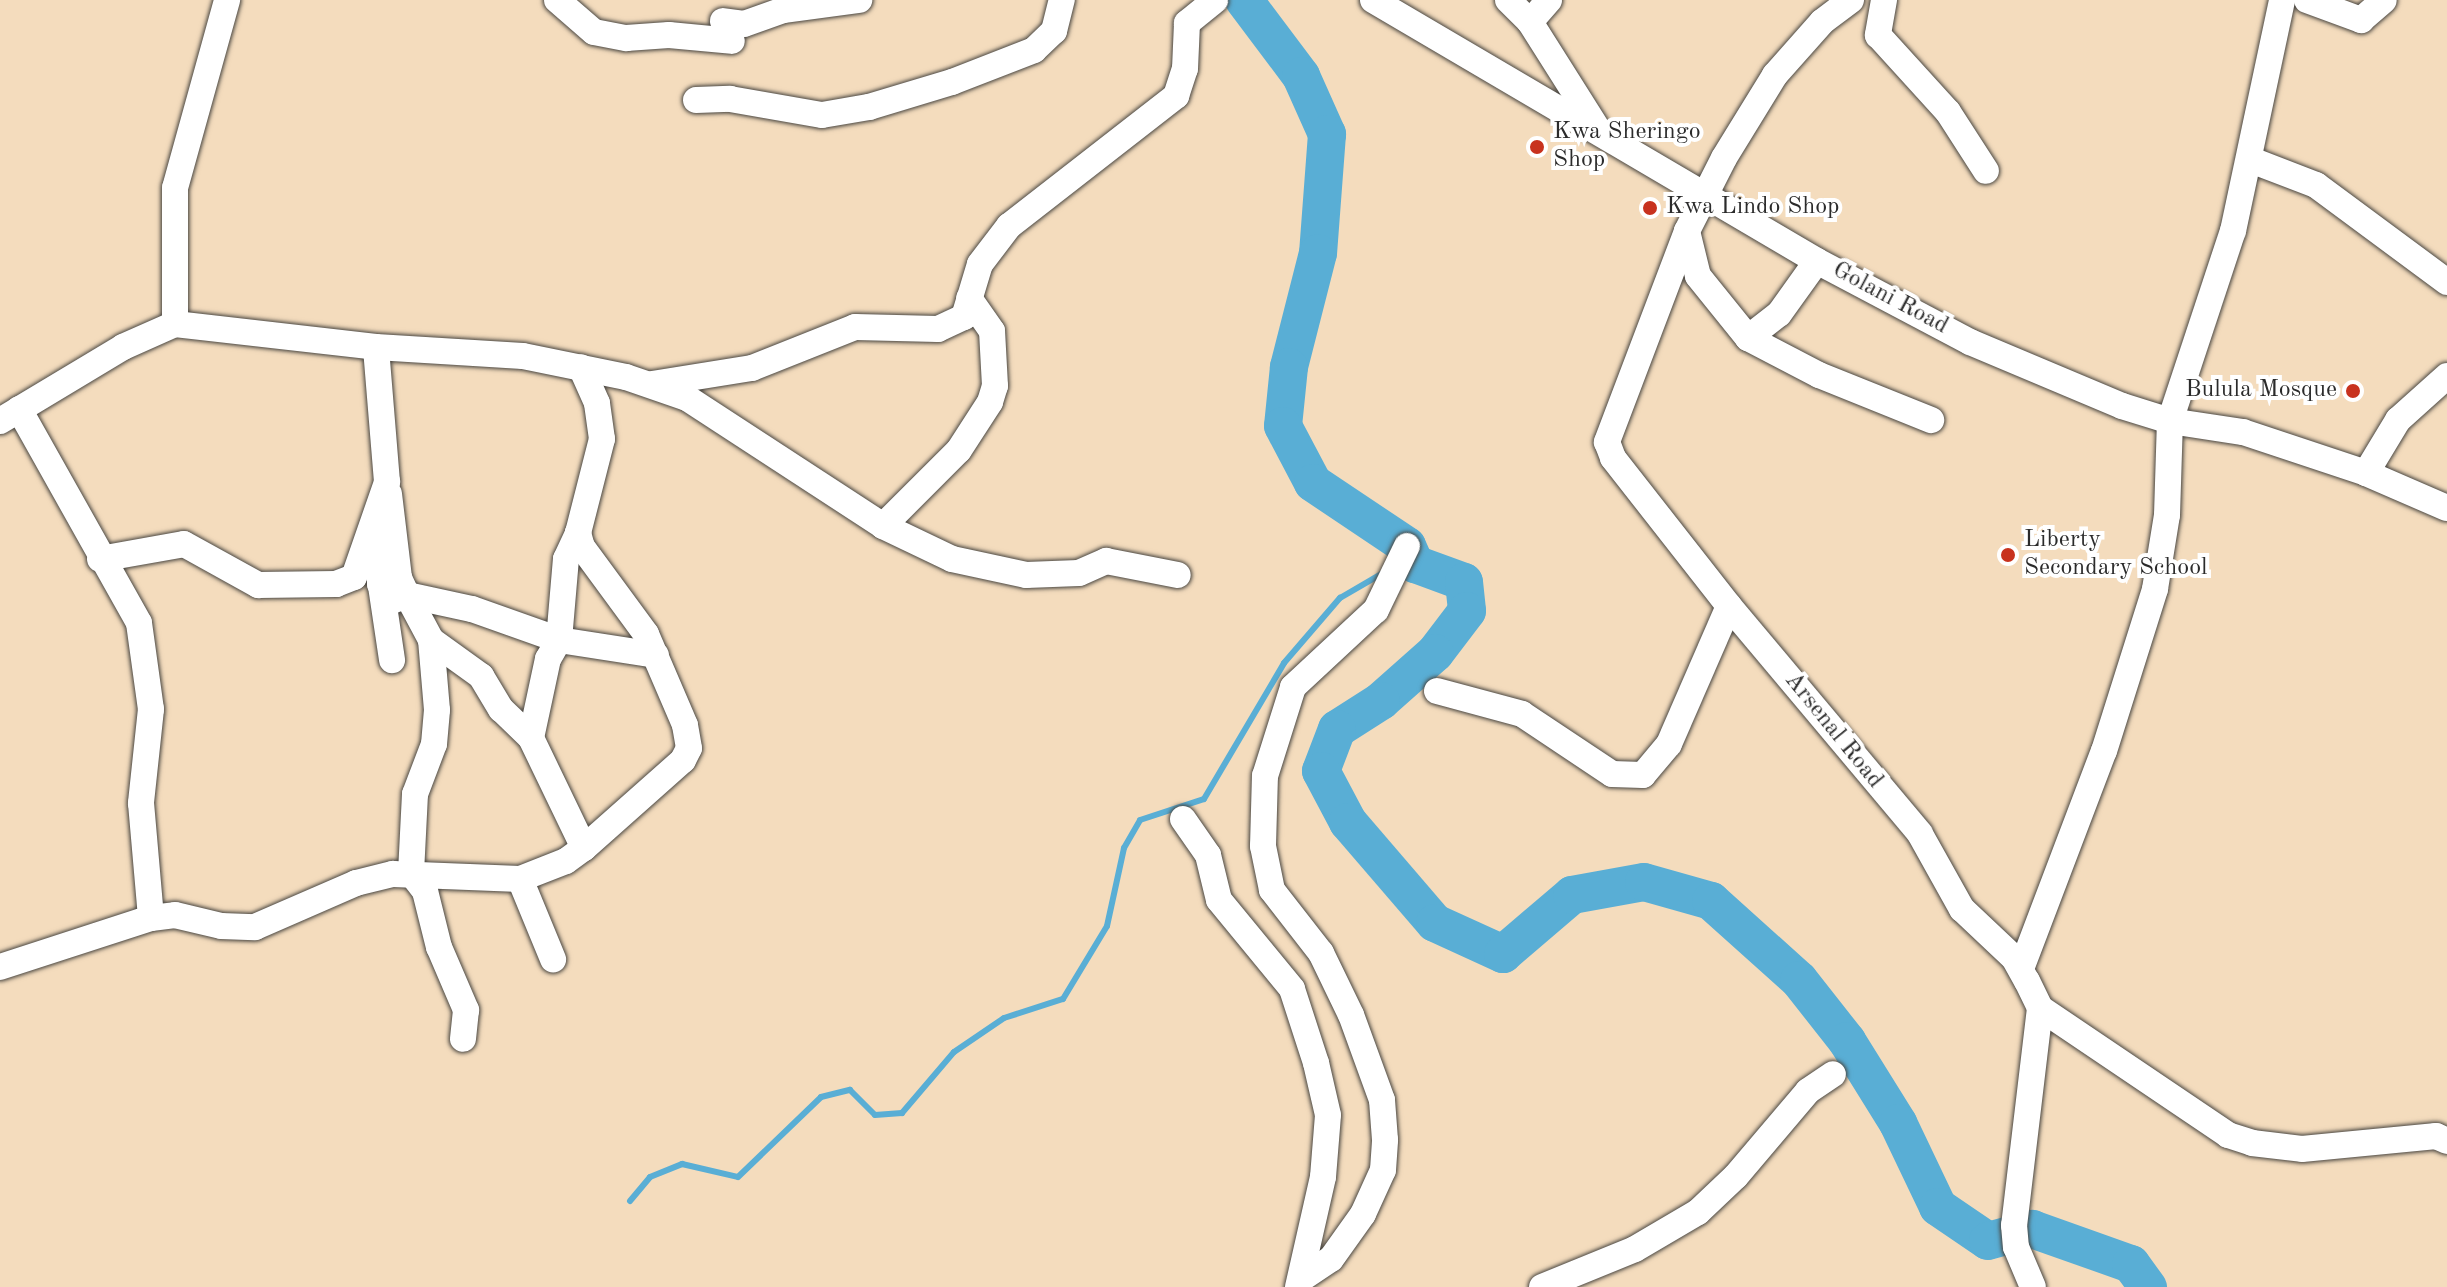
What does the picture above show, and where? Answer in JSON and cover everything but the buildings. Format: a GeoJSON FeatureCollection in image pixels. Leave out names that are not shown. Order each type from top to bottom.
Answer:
{"type":"FeatureCollection","features":[{"type":"Feature","properties":{"kind":"street"},"geometry":{"type":"LineString","coordinates":[[175,324],[175,188],[227,0]]}},
{"type":"Feature","properties":{"kind":"street"},"geometry":{"type":"LineString","coordinates":[[557,0],[594,32],[626,38],[727,31],[783,10],[859,0]]}},
{"type":"Feature","properties":{"kind":"street"},"geometry":{"type":"LineString","coordinates":[[696,100],[730,99],[822,115],[869,107],[952,82],[1034,50],[1054,31],[1062,0]]}},
{"type":"Feature","properties":{"kind":"street"},"geometry":{"type":"LineString","coordinates":[[652,384],[752,368],[855,327],[938,329],[964,317],[989,247],[1009,226],[1176,96],[1185,69],[1187,23],[1215,0]]}},
{"type":"Feature","properties":{"kind":"street","name":"Golani Road"},"geometry":{"type":"LineString","coordinates":[[1373,0],[1817,261],[1970,342],[2170,421],[2243,432],[2366,473],[2447,508]]}},
{"type":"Feature","properties":{"kind":"street"},"geometry":{"type":"LineString","coordinates":[[1508,0],[1530,22],[1602,135]]}},
{"type":"Feature","properties":{"kind":"street"},"geometry":{"type":"LineString","coordinates":[[1530,22],[1549,0]]}},
{"type":"Feature","properties":{"kind":"street","name":"Arsenal Road"},"geometry":{"type":"LineString","coordinates":[[1851,0],[1822,22],[1775,75],[1705,195],[1687,231],[1607,442],[1613,458],[1729,606],[1920,834],[1962,909],[2021,969],[2040,1008]]}},
{"type":"Feature","properties":{"kind":"street"},"geometry":{"type":"LineString","coordinates":[[1884,0],[1878,35],[1948,112],[1986,171]]}},
{"type":"Feature","properties":{"kind":"street"},"geometry":{"type":"LineString","coordinates":[[2021,969],[2082,814],[2147,617],[2167,515],[2170,421],[2233,231],[2251,160],[2282,0]]}},
{"type":"Feature","properties":{"kind":"street"},"geometry":{"type":"LineString","coordinates":[[2307,0],[2361,20],[2384,0]]}},
{"type":"Feature","properties":{"kind":"street"},"geometry":{"type":"LineString","coordinates":[[2251,160],[2316,185],[2447,282]]}},
{"type":"Feature","properties":{"kind":"street"},"geometry":{"type":"LineString","coordinates":[[1687,231],[1698,276],[1748,338],[1806,369],[1931,420]]}},
{"type":"Feature","properties":{"kind":"street"},"geometry":{"type":"LineString","coordinates":[[1748,338],[1779,314],[1817,261]]}},
{"type":"Feature","properties":{"kind":"street"},"geometry":{"type":"LineString","coordinates":[[883,526],[959,450],[990,402],[995,386],[992,331],[969,298]]}},
{"type":"Feature","properties":{"kind":"street"},"geometry":{"type":"LineString","coordinates":[[151,918],[141,803],[151,709],[139,623],[10,415],[152,331],[175,324],[376,347],[523,356],[581,367],[652,384],[719,416],[883,526],[952,559],[1007,574],[1079,573],[1106,561],[1178,575]]}},
{"type":"Feature","properties":{"kind":"street"},"geometry":{"type":"LineString","coordinates":[[376,347],[394,590],[392,660]]}},
{"type":"Feature","properties":{"kind":"street"},"geometry":{"type":"LineString","coordinates":[[531,738],[548,659],[559,640],[566,559],[578,533],[602,439],[597,403],[581,367]]}},
{"type":"Feature","properties":{"kind":"street"},"geometry":{"type":"LineString","coordinates":[[2366,473],[2398,420],[2447,376]]}},
{"type":"Feature","properties":{"kind":"street"},"geometry":{"type":"LineString","coordinates":[[100,559],[184,544],[258,585],[336,584],[354,577],[379,516],[387,482]]}},
{"type":"Feature","properties":{"kind":"street"},"geometry":{"type":"LineString","coordinates":[[379,516],[394,590],[453,658],[481,676],[501,709],[531,738],[584,848]]}},
{"type":"Feature","properties":{"kind":"street"},"geometry":{"type":"LineString","coordinates":[[0,967],[151,918],[175,915],[221,926],[255,927],[356,883],[411,873],[520,879],[548,870],[584,848],[689,748],[677,704],[656,655],[627,604],[587,560],[578,533]]}},
{"type":"Feature","properties":{"kind":"street"},"geometry":{"type":"LineString","coordinates":[[1300,1283],[1331,1259],[1363,1214],[1383,1170],[1385,1140],[1382,1100],[1356,1026],[1321,953],[1272,890],[1263,846],[1265,776],[1293,687],[1376,610],[1407,546]]}},
{"type":"Feature","properties":{"kind":"street"},"geometry":{"type":"LineString","coordinates":[[394,590],[472,609],[559,640],[656,655]]}},
{"type":"Feature","properties":{"kind":"street"},"geometry":{"type":"LineString","coordinates":[[1437,691],[1522,714],[1612,774],[1643,775],[1669,744],[1729,606]]}},
{"type":"Feature","properties":{"kind":"street"},"geometry":{"type":"LineString","coordinates":[[427,630],[437,710],[434,744],[415,794],[411,873],[425,891],[439,947],[466,1010],[463,1039]]}},
{"type":"Feature","properties":{"kind":"street"},"geometry":{"type":"LineString","coordinates":[[1183,819],[1208,855],[1219,900],[1292,989],[1316,1063],[1328,1115],[1323,1177],[1300,1283]]}},
{"type":"Feature","properties":{"kind":"street"},"geometry":{"type":"LineString","coordinates":[[520,879],[553,959]]}},
{"type":"Feature","properties":{"kind":"street"},"geometry":{"type":"LineString","coordinates":[[2033,1287],[2016,1247],[2014,1225],[2040,1008],[2228,1135],[2252,1143],[2302,1149],[2436,1136],[2447,1143]]}},
{"type":"Feature","properties":{"kind":"street"},"geometry":{"type":"LineString","coordinates":[[1542,1287],[1635,1249],[1698,1212],[1808,1091],[1833,1074]]}},
{"type":"Feature","properties":{"kind":"waterway"},"geometry":{"type":"LineString","coordinates":[[1244,0],[1301,76],[1327,134],[1318,253],[1289,367],[1283,426],[1313,483],[1407,546],[1415,564],[1464,582],[1467,611],[1435,653],[1381,701],[1337,729],[1321,771],[1348,822],[1435,923],[1503,954],[1572,895],[1644,882],[1711,901],[1799,980],[1847,1041],[1898,1123],[1938,1207],[1988,1241],[2032,1229],[2131,1264],[2148,1287]]}},
{"type":"Feature","properties":{"kind":"waterway"},"geometry":{"type":"LineString","coordinates":[[630,1201],[650,1177],[682,1164],[738,1177],[821,1097],[850,1090],[875,1115],[902,1113],[954,1052],[1004,1018],[1063,999],[1107,926],[1124,848],[1140,820],[1204,799],[1284,663],[1340,598],[1383,573]]}},
{"type":"Feature","properties":{"kind":"place","name":"Kwa Sheringo Shop"},"geometry":{"type":"Point","coordinates":[1537,147]}},
{"type":"Feature","properties":{"kind":"place","name":"Kwa Lindo Shop"},"geometry":{"type":"Point","coordinates":[1650,208]}},
{"type":"Feature","properties":{"kind":"place","name":"Bulula Mosque"},"geometry":{"type":"Point","coordinates":[2353,391]}},
{"type":"Feature","properties":{"kind":"place","name":"Liberty Secondary School"},"geometry":{"type":"Point","coordinates":[2008,555]}}]}
